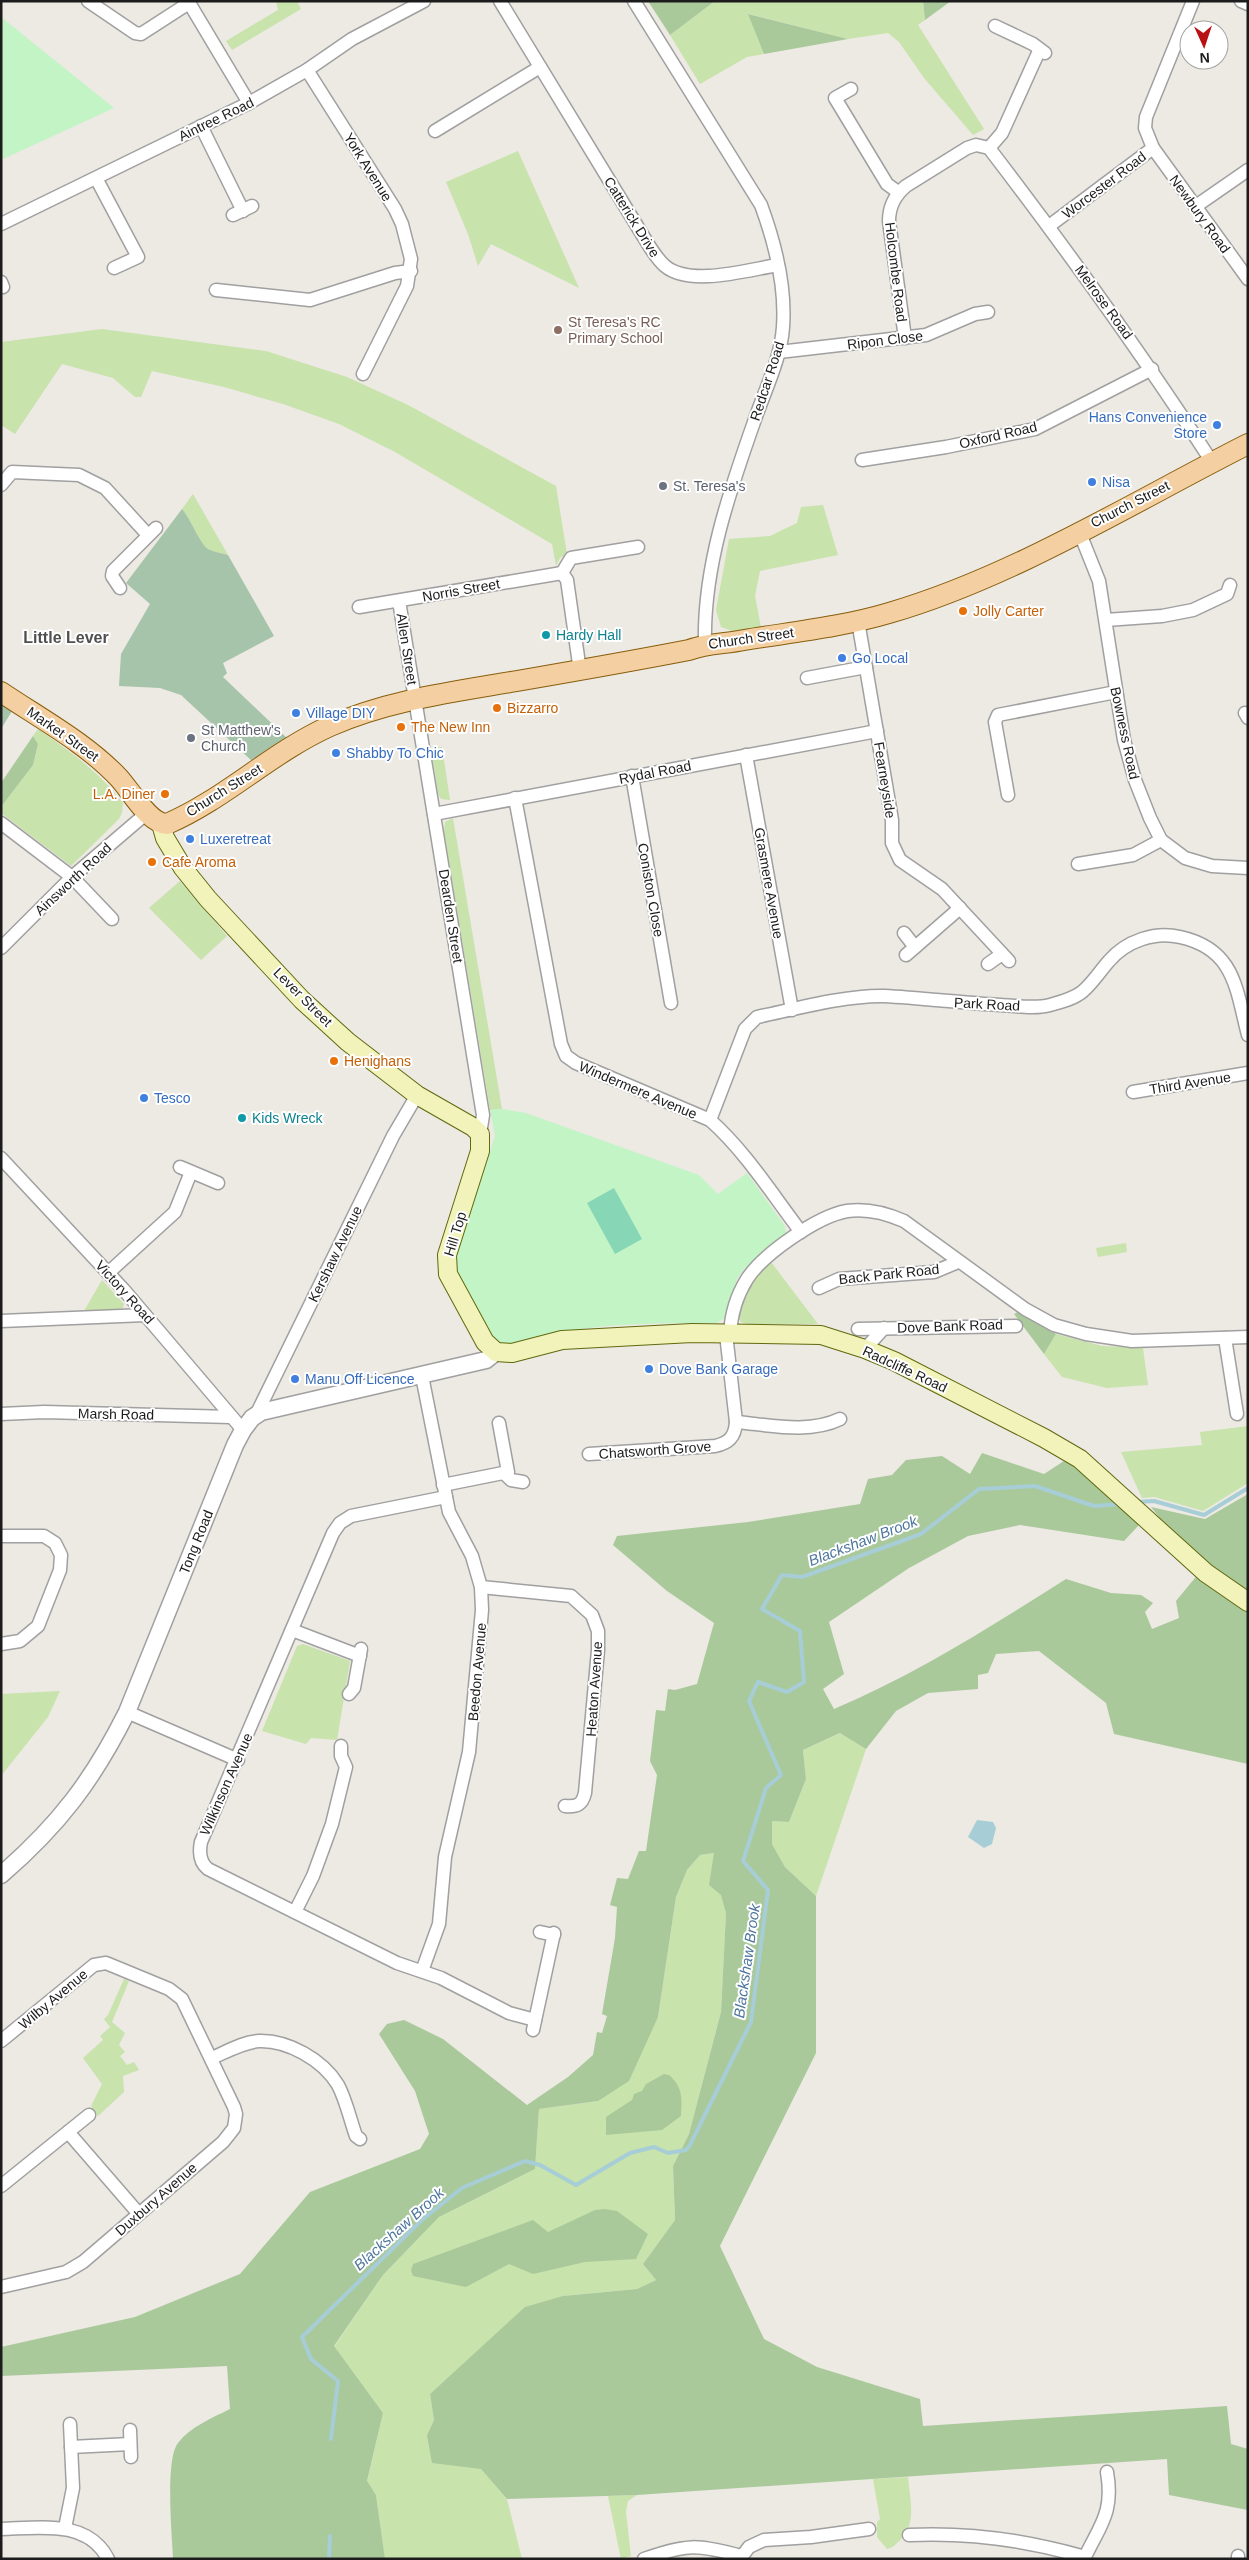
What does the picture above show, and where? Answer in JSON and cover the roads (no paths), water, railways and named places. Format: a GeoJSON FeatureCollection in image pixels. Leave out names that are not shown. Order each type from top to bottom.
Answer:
{"type":"FeatureCollection","features":[{"type":"Feature","properties":{"kind":"main road","name":"Church Street"},"geometry":{"type":"LineString","coordinates":[[154,818],[175,821],[328,727],[368,711],[414,698],[580,671],[689,650],[705,644],[729,643],[858,621],[955,591],[1079,531],[1248,444]]}},
{"type":"Feature","properties":{"kind":"main road","name":"Market Street"},"geometry":{"type":"LineString","coordinates":[[1,692],[94,754],[119,778],[154,818]]}},
{"type":"Feature","properties":{"kind":"main road","name":"Lever Street"},"geometry":{"type":"LineString","coordinates":[[154,818],[183,868],[208,899],[302,1000],[348,1042],[417,1095],[473,1127],[480,1134]]}},
{"type":"Feature","properties":{"kind":"main road","name":"Hill Top"},"geometry":{"type":"LineString","coordinates":[[480,1134],[480,1151],[447,1255],[446,1265],[448,1274],[486,1342],[496,1352]]}},
{"type":"Feature","properties":{"kind":"main road","name":"Radcliffe Road"},"geometry":{"type":"LineString","coordinates":[[496,1352],[512,1353],[562,1340],[600,1337],[728,1334],[821,1335],[865,1349],[894,1361],[1080,1459],[1206,1573],[1248,1602]]}},
{"type":"Feature","properties":{"kind":"street"},"geometry":{"type":"LineString","coordinates":[[88,1],[135,33],[141,34],[189,2],[249,103]]}},
{"type":"Feature","properties":{"kind":"street","name":"Aintree Road"},"geometry":{"type":"LineString","coordinates":[[1,224],[249,103],[307,70],[352,39],[424,1]]}},
{"type":"Feature","properties":{"kind":"street","name":"Catterick Drive"},"geometry":{"type":"LineString","coordinates":[[500,1],[648,244],[665,266],[694,277],[778,265]]}},
{"type":"Feature","properties":{"kind":"street","name":"Redcar Road"},"geometry":{"type":"LineString","coordinates":[[634,1],[756,197],[771,234],[778,265],[783,306],[783,329],[779,352],[738,466],[719,531],[704,618],[705,644]]}},
{"type":"Feature","properties":{"kind":"street","name":"Worcester Road"},"geometry":{"type":"LineString","coordinates":[[1049,226],[1153,148],[1145,128],[1146,117],[1193,1]]}},
{"type":"Feature","properties":{"kind":"street"},"geometry":{"type":"LineString","coordinates":[[1241,1],[1248,4]]}},
{"type":"Feature","properties":{"kind":"street"},"geometry":{"type":"LineString","coordinates":[[851,89],[835,98],[888,184],[898,192],[967,148],[976,145],[989,148],[1002,134],[1042,52],[1033,44],[995,26]]}},
{"type":"Feature","properties":{"kind":"street"},"geometry":{"type":"LineString","coordinates":[[435,131],[540,68]]}},
{"type":"Feature","properties":{"kind":"street","name":"York Avenue"},"geometry":{"type":"LineString","coordinates":[[307,70],[395,209],[411,251],[411,271],[407,286],[363,374]]}},
{"type":"Feature","properties":{"kind":"street"},"geometry":{"type":"LineString","coordinates":[[201,126],[243,211]]}},
{"type":"Feature","properties":{"kind":"street","name":"Melrose Road"},"geometry":{"type":"LineString","coordinates":[[989,148],[1049,226],[1152,369],[1212,462]]}},
{"type":"Feature","properties":{"kind":"street","name":"Newbury Road"},"geometry":{"type":"LineString","coordinates":[[1153,148],[1248,279]]}},
{"type":"Feature","properties":{"kind":"street"},"geometry":{"type":"LineString","coordinates":[[1196,206],[1248,170]]}},
{"type":"Feature","properties":{"kind":"street"},"geometry":{"type":"LineString","coordinates":[[96,178],[138,257],[114,268]]}},
{"type":"Feature","properties":{"kind":"street","name":"Holcombe Road"},"geometry":{"type":"LineString","coordinates":[[898,192],[893,202],[889,221],[905,338]]}},
{"type":"Feature","properties":{"kind":"street"},"geometry":{"type":"LineString","coordinates":[[216,290],[310,300],[395,273],[411,271]]}},
{"type":"Feature","properties":{"kind":"street","name":"Ripon Close"},"geometry":{"type":"LineString","coordinates":[[779,352],[926,336],[975,314],[988,312]]}},
{"type":"Feature","properties":{"kind":"street","name":"Oxford Road"},"geometry":{"type":"LineString","coordinates":[[862,460],[946,447],[1035,429],[1152,369]]}},
{"type":"Feature","properties":{"kind":"street"},"geometry":{"type":"LineString","coordinates":[[1,485],[12,472],[80,475],[105,488],[152,532],[113,571],[112,576],[120,588]]}},
{"type":"Feature","properties":{"kind":"street","name":"Bowness Road"},"geometry":{"type":"LineString","coordinates":[[1079,531],[1099,581],[1124,740],[1135,780],[1161,840],[1177,853],[1192,861],[1212,866],[1248,868]]}},
{"type":"Feature","properties":{"kind":"street"},"geometry":{"type":"LineString","coordinates":[[580,671],[567,580],[562,573],[571,558],[621,543],[638,547]]}},
{"type":"Feature","properties":{"kind":"street","name":"Norris Street"},"geometry":{"type":"LineString","coordinates":[[360,607],[562,573]]}},
{"type":"Feature","properties":{"kind":"street"},"geometry":{"type":"LineString","coordinates":[[1106,620],[1162,616],[1193,610],[1227,594],[1230,585]]}},
{"type":"Feature","properties":{"kind":"street","name":"Allen Street"},"geometry":{"type":"LineString","coordinates":[[399,601],[414,698]]}},
{"type":"Feature","properties":{"kind":"street","name":"Fearneyside"},"geometry":{"type":"LineString","coordinates":[[858,621],[892,820],[895,851],[908,868],[942,889],[1005,957],[988,964]]}},
{"type":"Feature","properties":{"kind":"street"},"geometry":{"type":"LineString","coordinates":[[807,678],[866,667]]}},
{"type":"Feature","properties":{"kind":"street"},"geometry":{"type":"LineString","coordinates":[[1008,795],[995,722],[998,715],[1116,692]]}},
{"type":"Feature","properties":{"kind":"street","name":"Dearden Street"},"geometry":{"type":"LineString","coordinates":[[414,698],[483,1115],[480,1134]]}},
{"type":"Feature","properties":{"kind":"street","name":"Rydal Road"},"geometry":{"type":"LineString","coordinates":[[434,814],[877,730]]}},
{"type":"Feature","properties":{"kind":"street","name":"Grasmere Avenue"},"geometry":{"type":"LineString","coordinates":[[746,755],[792,1010]]}},
{"type":"Feature","properties":{"kind":"street","name":"Coniston Close"},"geometry":{"type":"LineString","coordinates":[[632,776],[671,1003]]}},
{"type":"Feature","properties":{"kind":"street","name":"Windermere Avenue"},"geometry":{"type":"LineString","coordinates":[[515,798],[561,1044],[566,1056],[576,1064],[710,1120],[726,1135],[753,1168],[801,1232]]}},
{"type":"Feature","properties":{"kind":"street","name":"Ainsworth Road"},"geometry":{"type":"LineString","coordinates":[[1,948],[72,877],[154,818]]}},
{"type":"Feature","properties":{"kind":"street"},"geometry":{"type":"LineString","coordinates":[[1,823],[72,877],[112,919]]}},
{"type":"Feature","properties":{"kind":"street"},"geometry":{"type":"LineString","coordinates":[[1078,864],[1133,855],[1161,840]]}},
{"type":"Feature","properties":{"kind":"street"},"geometry":{"type":"LineString","coordinates":[[904,933],[911,951],[960,908]]}},
{"type":"Feature","properties":{"kind":"street","name":"Park Road"},"geometry":{"type":"LineString","coordinates":[[710,1120],[745,1029],[757,1017],[878,996],[1004,1005],[1047,1006],[1076,996],[1084,991],[1110,959],[1126,945],[1141,939],[1166,935],[1188,939],[1203,945],[1224,962],[1236,982],[1248,1035]]}},
{"type":"Feature","properties":{"kind":"street","name":"Third Avenue"},"geometry":{"type":"LineString","coordinates":[[1132,1092],[1248,1073]]}},
{"type":"Feature","properties":{"kind":"street","name":"Kershaw Avenue"},"geometry":{"type":"LineString","coordinates":[[256,1415],[392,1136],[417,1095]]}},
{"type":"Feature","properties":{"kind":"street","name":"Victory Road"},"geometry":{"type":"LineString","coordinates":[[1,1158],[108,1273],[242,1430]]}},
{"type":"Feature","properties":{"kind":"street"},"geometry":{"type":"LineString","coordinates":[[108,1273],[175,1212],[185,1170],[218,1183]]}},
{"type":"Feature","properties":{"kind":"street"},"geometry":{"type":"LineString","coordinates":[[840,1419],[825,1426],[802,1427],[736,1422],[728,1334],[742,1288],[750,1274],[764,1260],[801,1232],[822,1219],[839,1214],[872,1211],[904,1221],[958,1262],[1038,1317],[1054,1325],[1086,1334],[1132,1341],[1248,1337]]}},
{"type":"Feature","properties":{"kind":"street","name":"Back Park Road"},"geometry":{"type":"LineString","coordinates":[[819,1288],[839,1279],[934,1272],[958,1262]]}},
{"type":"Feature","properties":{"kind":"street"},"geometry":{"type":"LineString","coordinates":[[1,1321],[145,1315]]}},
{"type":"Feature","properties":{"kind":"street","name":"Dove Bank Road"},"geometry":{"type":"LineString","coordinates":[[858,1329],[1016,1326]]}},
{"type":"Feature","properties":{"kind":"street","name":"Dove Bank Road"},"geometry":{"type":"LineString","coordinates":[[865,1349],[884,1328]]}},
{"type":"Feature","properties":{"kind":"street"},"geometry":{"type":"LineString","coordinates":[[1225,1338],[1228,1398],[1237,1414]]}},
{"type":"Feature","properties":{"kind":"street"},"geometry":{"type":"LineString","coordinates":[[256,1415],[261,1412],[486,1360],[496,1352]]}},
{"type":"Feature","properties":{"kind":"street","name":"Beedon Avenue"},"geometry":{"type":"LineString","coordinates":[[422,1376],[450,1516],[472,1556],[481,1587],[482,1610],[469,1752],[445,1857],[439,1924],[422,1971]]}},
{"type":"Feature","properties":{"kind":"street","name":"Marsh Road"},"geometry":{"type":"LineString","coordinates":[[1,1414],[44,1412],[231,1417]]}},
{"type":"Feature","properties":{"kind":"street","name":"Tong Road"},"geometry":{"type":"LineString","coordinates":[[1,1875],[31,1849],[85,1787],[127,1712],[242,1430],[256,1415]]}},
{"type":"Feature","properties":{"kind":"street","name":"Chatsworth Grove"},"geometry":{"type":"LineString","coordinates":[[589,1454],[724,1444],[731,1439],[735,1431],[736,1422]]}},
{"type":"Feature","properties":{"kind":"street"},"geometry":{"type":"LineString","coordinates":[[499,1424],[509,1469],[505,1474],[511,1480],[523,1482]]}},
{"type":"Feature","properties":{"kind":"street","name":"Wilkinson Avenue"},"geometry":{"type":"LineString","coordinates":[[505,1474],[351,1516],[340,1524],[333,1533],[199,1849],[202,1861],[208,1869],[397,1963],[422,1971],[534,2025],[554,1934],[540,1932]]}},
{"type":"Feature","properties":{"kind":"street"},"geometry":{"type":"LineString","coordinates":[[1,1536],[44,1536],[55,1543],[61,1555],[60,1570],[38,1626],[20,1641],[1,1644]]}},
{"type":"Feature","properties":{"kind":"street","name":"Heaton Avenue"},"geometry":{"type":"LineString","coordinates":[[481,1587],[571,1596],[592,1615],[598,1631],[598,1650],[585,1793],[580,1804],[565,1806]]}},
{"type":"Feature","properties":{"kind":"street"},"geometry":{"type":"LineString","coordinates":[[292,1630],[361,1652],[354,1688],[349,1694]]}},
{"type":"Feature","properties":{"kind":"street"},"geometry":{"type":"LineString","coordinates":[[127,1712],[238,1760]]}},
{"type":"Feature","properties":{"kind":"street"},"geometry":{"type":"LineString","coordinates":[[295,1912],[314,1876],[332,1824],[346,1767],[341,1746]]}},
{"type":"Feature","properties":{"kind":"street","name":"Wilby Avenue"},"geometry":{"type":"LineString","coordinates":[[1,2042],[94,1965],[106,1963],[176,1993],[182,1999],[212,2058]]}},
{"type":"Feature","properties":{"kind":"street"},"geometry":{"type":"LineString","coordinates":[[212,2058],[244,2044],[258,2041],[278,2043],[298,2051],[326,2069],[337,2084],[356,2136],[360,2139]]}},
{"type":"Feature","properties":{"kind":"street","name":"Duxbury Avenue"},"geometry":{"type":"LineString","coordinates":[[1,2287],[66,2272],[83,2262],[223,2142],[234,2128],[236,2114],[212,2058]]}},
{"type":"Feature","properties":{"kind":"street"},"geometry":{"type":"LineString","coordinates":[[1,2186],[89,2115]]}},
{"type":"Feature","properties":{"kind":"street"},"geometry":{"type":"LineString","coordinates":[[68,2132],[139,2214]]}},
{"type":"Feature","properties":{"kind":"street"},"geometry":{"type":"LineString","coordinates":[[65,2528],[73,2488],[70,2424]]}},
{"type":"Feature","properties":{"kind":"street"},"geometry":{"type":"LineString","coordinates":[[71,2447],[131,2450],[130,2430]]}},
{"type":"Feature","properties":{"kind":"street"},"geometry":{"type":"LineString","coordinates":[[917,2530],[1012,2539],[1040,2544],[1084,2558],[1107,2514],[1112,2479]]}},
{"type":"Feature","properties":{"kind":"street"},"geometry":{"type":"LineString","coordinates":[[1,2529],[65,2528],[92,2539],[108,2559]]}},
{"type":"Feature","properties":{"kind":"street"},"geometry":{"type":"LineString","coordinates":[[644,2559],[684,2547],[705,2546],[741,2557],[749,2547],[764,2540],[862,2534]]}},
{"type":"Feature","properties":{"kind":"water"},"geometry":{"type":"Polygon","coordinates":[[[977,1820],[993,1822],[996,1828],[992,1844],[984,1848],[968,1837],[977,1820]]]}},
{"type":"Feature","properties":{"kind":"waterway","name":"Blackshaw Brook"},"geometry":{"type":"LineString","coordinates":[[331,2439],[338,2381],[311,2359],[302,2337],[423,2219],[462,2188],[525,2161],[540,2165],[576,2185],[630,2153],[654,2147],[668,2153],[686,2150],[690,2145],[751,2022],[768,1890],[743,1861],[766,1788],[781,1775],[749,1701],[758,1682],[787,1692],[804,1682],[800,1631],[762,1609],[782,1575],[802,1577],[921,1534],[979,1489],[1035,1486],[1094,1506],[1122,1504]]}},
{"type":"Feature","properties":{"kind":"waterway","name":"Blackshaw Brook"},"geometry":{"type":"LineString","coordinates":[[1136,1502],[1154,1501],[1204,1515],[1248,1488]]}},
{"type":"Feature","properties":{"kind":"waterway","name":"Blackshaw Brook"},"geometry":{"type":"LineString","coordinates":[[329,2559],[330,2536]]}},
{"type":"Feature","properties":{"kind":"place","name":"St Teresa's RC Primary School"},"geometry":{"type":"Point","coordinates":[558,330]}},
{"type":"Feature","properties":{"kind":"place","name":"Hans Convenience Store"},"geometry":{"type":"Point","coordinates":[1217,425]}},
{"type":"Feature","properties":{"kind":"place","name":"Nisa"},"geometry":{"type":"Point","coordinates":[1092,482]}},
{"type":"Feature","properties":{"kind":"place","name":"St. Teresa's"},"geometry":{"type":"Point","coordinates":[663,486]}},
{"type":"Feature","properties":{"kind":"place","name":"Jolly Carter"},"geometry":{"type":"Point","coordinates":[963,611]}},
{"type":"Feature","properties":{"kind":"place","name":"Hardy Hall"},"geometry":{"type":"Point","coordinates":[546,635]}},
{"type":"Feature","properties":{"kind":"place","name":"Go Local"},"geometry":{"type":"Point","coordinates":[842,658]}},
{"type":"Feature","properties":{"kind":"place","name":"Bizzarro"},"geometry":{"type":"Point","coordinates":[497,708]}},
{"type":"Feature","properties":{"kind":"place","name":"Village DIY"},"geometry":{"type":"Point","coordinates":[296,713]}},
{"type":"Feature","properties":{"kind":"place","name":"The New Inn"},"geometry":{"type":"Point","coordinates":[401,727]}},
{"type":"Feature","properties":{"kind":"place","name":"St Matthew's Church"},"geometry":{"type":"Point","coordinates":[191,738]}},
{"type":"Feature","properties":{"kind":"place","name":"Shabby To Chic"},"geometry":{"type":"Point","coordinates":[336,753]}},
{"type":"Feature","properties":{"kind":"place","name":"L.A. Diner"},"geometry":{"type":"Point","coordinates":[165,794]}},
{"type":"Feature","properties":{"kind":"place","name":"Luxeretreat"},"geometry":{"type":"Point","coordinates":[190,839]}},
{"type":"Feature","properties":{"kind":"place","name":"Cafe Aroma"},"geometry":{"type":"Point","coordinates":[152,862]}},
{"type":"Feature","properties":{"kind":"place","name":"Henighans"},"geometry":{"type":"Point","coordinates":[334,1061]}},
{"type":"Feature","properties":{"kind":"place","name":"Tesco"},"geometry":{"type":"Point","coordinates":[144,1098]}},
{"type":"Feature","properties":{"kind":"place","name":"Kids Wreck"},"geometry":{"type":"Point","coordinates":[242,1118]}},
{"type":"Feature","properties":{"kind":"place","name":"Dove Bank Garage"},"geometry":{"type":"Point","coordinates":[649,1369]}},
{"type":"Feature","properties":{"kind":"place","name":"Manu Off Licence"},"geometry":{"type":"Point","coordinates":[295,1379]}},
{"type":"Feature","properties":{"kind":"district","name":"Little Lever"},"geometry":{"type":"Point","coordinates":[66,637]}}]}
